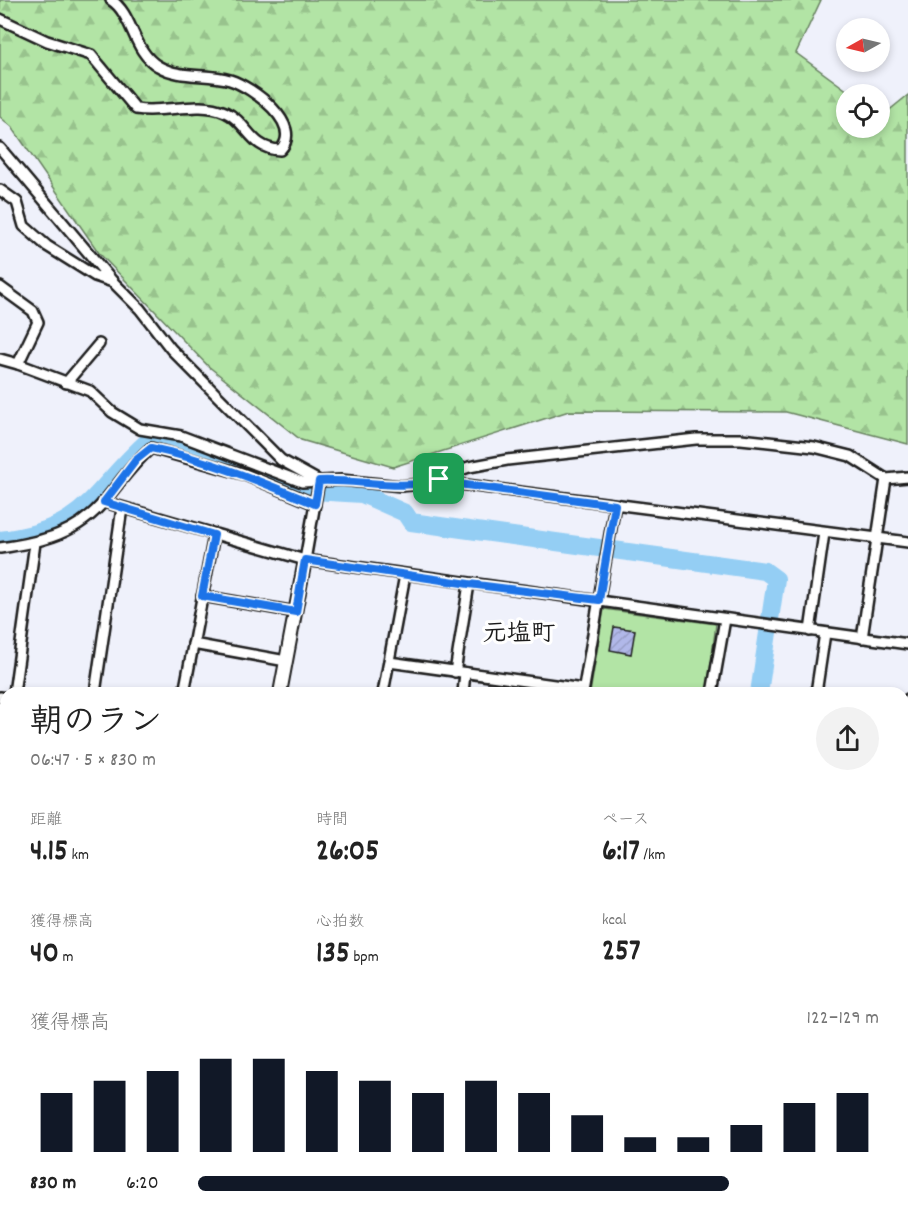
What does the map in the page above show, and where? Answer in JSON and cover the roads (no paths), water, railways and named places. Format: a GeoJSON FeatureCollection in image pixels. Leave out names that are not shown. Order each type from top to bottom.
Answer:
{"type":"FeatureCollection","features":[{"type":"Feature","properties":{"kind":"street"},"geometry":{"type":"LineString","coordinates":[[0,19],[47,41],[91,55],[136,109],[153,112],[204,107],[225,112],[267,149],[280,150],[286,144],[288,137],[286,125],[271,107],[251,92],[230,80],[176,73],[157,66],[143,52],[122,14],[111,0]]}},
{"type":"Feature","properties":{"kind":"street"},"geometry":{"type":"LineString","coordinates":[[0,148],[113,282],[140,309],[171,349],[281,460],[319,481]]}},
{"type":"Feature","properties":{"kind":"street"},"geometry":{"type":"LineString","coordinates":[[0,190],[17,202],[24,226],[47,246],[95,276],[113,282]]}},
{"type":"Feature","properties":{"kind":"street"},"geometry":{"type":"LineString","coordinates":[[0,287],[33,311],[38,322],[18,364]]}},
{"type":"Feature","properties":{"kind":"street"},"geometry":{"type":"LineString","coordinates":[[66,383],[99,344]]}},
{"type":"Feature","properties":{"kind":"street"},"geometry":{"type":"LineString","coordinates":[[0,359],[90,391],[112,412],[140,429],[181,436],[302,482],[364,481],[401,486],[422,484],[469,467],[507,460],[696,439],[778,441],[825,449],[850,456],[885,479],[908,477]]}},
{"type":"Feature","properties":{"kind":"street"},"geometry":{"type":"LineString","coordinates":[[0,548],[54,538],[79,524],[104,502],[136,460],[151,448],[180,454],[243,474],[315,504]]}},
{"type":"Feature","properties":{"kind":"street"},"geometry":{"type":"LineString","coordinates":[[439,479],[451,483],[824,533],[908,542]]}},
{"type":"Feature","properties":{"kind":"street"},"geometry":{"type":"LineString","coordinates":[[862,638],[885,479]]}},
{"type":"Feature","properties":{"kind":"street"},"geometry":{"type":"LineString","coordinates":[[281,687],[319,481]]}},
{"type":"Feature","properties":{"kind":"street"},"geometry":{"type":"LineString","coordinates":[[104,502],[305,560],[908,644]]}},
{"type":"Feature","properties":{"kind":"street"},"geometry":{"type":"LineString","coordinates":[[584,687],[615,505]]}},
{"type":"Feature","properties":{"kind":"street"},"geometry":{"type":"LineString","coordinates":[[96,687],[122,508]]}},
{"type":"Feature","properties":{"kind":"street"},"geometry":{"type":"LineString","coordinates":[[810,631],[824,533]]}},
{"type":"Feature","properties":{"kind":"street"},"geometry":{"type":"LineString","coordinates":[[185,687],[214,535]]}},
{"type":"Feature","properties":{"kind":"street"},"geometry":{"type":"LineString","coordinates":[[15,687],[35,543]]}},
{"type":"Feature","properties":{"kind":"street"},"geometry":{"type":"LineString","coordinates":[[384,687],[405,575]]}},
{"type":"Feature","properties":{"kind":"street"},"geometry":{"type":"LineString","coordinates":[[455,672],[469,584]]}},
{"type":"Feature","properties":{"kind":"street"},"geometry":{"type":"LineString","coordinates":[[202,596],[296,612]]}},
{"type":"Feature","properties":{"kind":"street"},"geometry":{"type":"LineString","coordinates":[[713,687],[725,619]]}},
{"type":"Feature","properties":{"kind":"street"},"geometry":{"type":"LineString","coordinates":[[817,687],[825,633]]}},
{"type":"Feature","properties":{"kind":"street"},"geometry":{"type":"LineString","coordinates":[[193,644],[286,661]]}},
{"type":"Feature","properties":{"kind":"street"},"geometry":{"type":"LineString","coordinates":[[389,662],[557,687]]}},
{"type":"Feature","properties":{"kind":"street"},"geometry":{"type":"LineString","coordinates":[[464,687],[465,673]]}},
{"type":"Feature","properties":{"kind":"waterway"},"geometry":{"type":"LineString","coordinates":[[0,540],[30,535],[71,518],[86,506],[148,441],[189,447],[249,466]]}},
{"type":"Feature","properties":{"kind":"waterway"},"geometry":{"type":"LineString","coordinates":[[274,476],[314,491],[362,494],[405,513],[411,522],[765,571],[776,579],[760,687]]}},
{"type":"Feature","properties":{"kind":"district","name":"元塩町"},"geometry":{"type":"Point","coordinates":[519,632]}}]}
